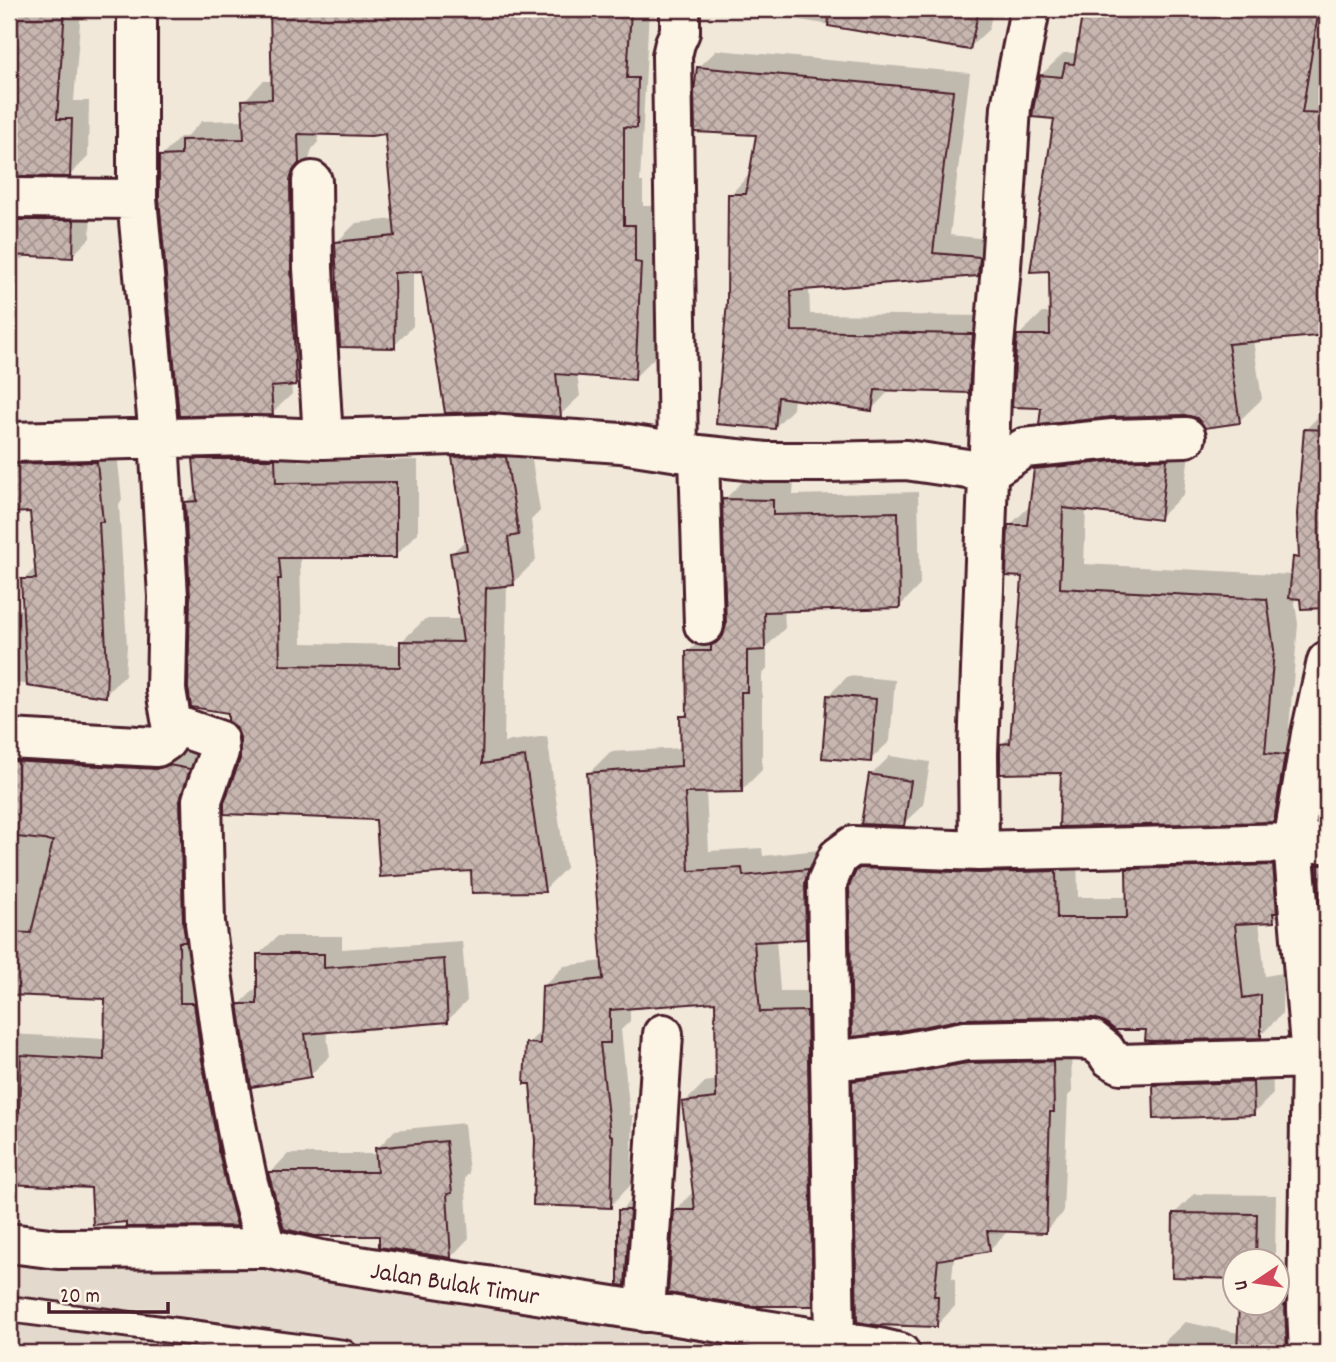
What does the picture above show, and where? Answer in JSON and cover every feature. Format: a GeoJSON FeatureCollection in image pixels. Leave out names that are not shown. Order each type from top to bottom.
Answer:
{"type":"FeatureCollection","features":[{"type":"Feature","properties":{"kind":"street"},"geometry":{"type":"LineString","coordinates":[[137,9],[137,199],[159,438],[168,597],[166,690],[171,719],[175,725],[218,740],[219,752],[202,800],[205,923],[236,1125],[266,1248]]}},
{"type":"Feature","properties":{"kind":"street"},"geometry":{"type":"LineString","coordinates":[[680,9],[680,32],[672,56],[688,454],[704,625]]}},
{"type":"Feature","properties":{"kind":"street"},"geometry":{"type":"LineString","coordinates":[[979,851],[978,753],[992,368],[1011,107],[1030,9]]}},
{"type":"Feature","properties":{"kind":"street"},"geometry":{"type":"LineString","coordinates":[[312,181],[313,268],[323,439]]}},
{"type":"Feature","properties":{"kind":"street"},"geometry":{"type":"LineString","coordinates":[[9,198],[137,199]]}},
{"type":"Feature","properties":{"kind":"street"},"geometry":{"type":"LineString","coordinates":[[9,442],[252,436],[323,439],[489,434],[621,443],[688,454],[766,461],[906,460],[988,472],[1024,448],[1114,439],[1186,437]]}},
{"type":"Feature","properties":{"kind":"street"},"geometry":{"type":"LineString","coordinates":[[1310,1353],[1307,1310],[1311,1058],[1311,734],[1327,660]]}},
{"type":"Feature","properties":{"kind":"street"},"geometry":{"type":"LineString","coordinates":[[9,739],[157,747],[166,741],[175,725]]}},
{"type":"Feature","properties":{"kind":"street"},"geometry":{"type":"LineString","coordinates":[[835,1341],[827,882],[838,857],[853,846],[979,851],[1310,843]]}},
{"type":"Feature","properties":{"kind":"street"},"geometry":{"type":"LineString","coordinates":[[645,1312],[663,1034]]}},
{"type":"Feature","properties":{"kind":"street"},"geometry":{"type":"LineString","coordinates":[[830,1061],[965,1041],[1072,1039],[1092,1040],[1105,1050],[1110,1058],[1121,1064],[1311,1058]]}},
{"type":"Feature","properties":{"kind":"street","name":"Jalan Bulak Timur"},"geometry":{"type":"LineString","coordinates":[[9,1243],[58,1249],[266,1248],[334,1262],[900,1353]]}},
{"type":"Feature","properties":{"kind":"lane"},"geometry":{"type":"LineString","coordinates":[[9,1309],[344,1353]]}},
{"type":"Feature","properties":{"kind":"shaded area"},"geometry":{"type":"Polygon","coordinates":[[[9,1256],[266,1260],[743,1353],[9,1353],[9,1256]]]}},
{"type":"Feature","properties":{"kind":"building"},"geometry":{"type":"Polygon","coordinates":[[[9,9],[65,9],[57,119],[72,119],[70,177],[9,176],[9,9]]]}},
{"type":"Feature","properties":{"kind":"building"},"geometry":{"type":"Polygon","coordinates":[[[270,9],[356,9],[356,12],[631,9],[627,78],[638,78],[637,128],[624,127],[624,225],[635,225],[635,262],[641,263],[635,380],[556,374],[561,417],[490,412],[445,413],[422,271],[394,273],[395,348],[340,347],[335,242],[395,236],[385,134],[298,134],[299,163],[290,181],[296,385],[271,387],[273,415],[179,416],[159,198],[159,156],[181,155],[181,140],[244,139],[242,100],[272,99],[270,9]]]}},
{"type":"Feature","properties":{"kind":"building"},"geometry":{"type":"Polygon","coordinates":[[[830,9],[979,9],[970,50],[828,26],[830,9]]]}},
{"type":"Feature","properties":{"kind":"building"},"geometry":{"type":"Polygon","coordinates":[[[1083,9],[1319,9],[1302,113],[1327,114],[1327,335],[1228,344],[1240,423],[1205,428],[1197,418],[1185,415],[1112,417],[1039,425],[1041,408],[1012,407],[1017,335],[1050,335],[1049,271],[1030,272],[1054,119],[1032,117],[1033,110],[1040,75],[1062,77],[1065,63],[1074,64],[1083,9]]]}},
{"type":"Feature","properties":{"kind":"building"},"geometry":{"type":"Polygon","coordinates":[[[697,67],[953,91],[933,253],[980,257],[978,276],[791,291],[792,331],[973,334],[969,393],[875,390],[872,411],[778,397],[775,429],[716,424],[727,302],[728,194],[746,194],[756,135],[695,132],[694,92],[697,67]]]}},
{"type":"Feature","properties":{"kind":"building"},"geometry":{"type":"Polygon","coordinates":[[[9,220],[74,220],[73,258],[9,255],[9,220]]]}},
{"type":"Feature","properties":{"kind":"building"},"geometry":{"type":"Polygon","coordinates":[[[1304,429],[1327,430],[1327,608],[1301,609],[1300,599],[1289,598],[1293,557],[1299,558],[1297,514],[1304,429]]]}},
{"type":"Feature","properties":{"kind":"building"},"geometry":{"type":"Polygon","coordinates":[[[452,457],[506,457],[519,535],[508,537],[514,585],[486,588],[482,764],[525,757],[545,892],[472,893],[471,871],[380,877],[376,820],[224,814],[224,803],[240,759],[240,737],[236,727],[228,721],[228,713],[191,707],[188,688],[190,597],[185,502],[197,501],[193,459],[275,459],[276,483],[396,482],[396,558],[279,558],[281,579],[278,579],[280,665],[400,667],[400,641],[463,642],[450,553],[467,550],[452,457]]]}},
{"type":"Feature","properties":{"kind":"building"},"geometry":{"type":"Polygon","coordinates":[[[1167,459],[1160,520],[1063,508],[1060,588],[1267,599],[1274,650],[1265,753],[1285,755],[1274,822],[1059,827],[1061,773],[1000,774],[1000,744],[1010,743],[1022,577],[1006,576],[1008,525],[1027,525],[1034,469],[1167,459]]]}},
{"type":"Feature","properties":{"kind":"building"},"geometry":{"type":"Polygon","coordinates":[[[97,462],[103,522],[99,522],[107,667],[106,697],[27,686],[21,579],[36,579],[30,512],[9,513],[9,464],[97,462]]]}},
{"type":"Feature","properties":{"kind":"building"},"geometry":{"type":"Polygon","coordinates":[[[722,499],[773,500],[773,515],[898,512],[900,608],[764,612],[765,650],[747,651],[747,692],[741,692],[742,792],[685,793],[689,871],[742,868],[743,876],[809,869],[805,882],[806,939],[754,942],[760,1012],[807,1011],[813,1306],[752,1306],[668,1293],[674,1210],[695,1210],[682,1102],[716,1098],[715,1002],[610,1010],[610,1043],[600,1043],[610,1135],[613,1136],[611,1208],[533,1205],[535,1141],[530,1084],[524,1084],[526,1043],[540,1044],[542,986],[603,979],[587,773],[681,766],[680,716],[687,716],[686,651],[711,651],[711,645],[723,636],[726,625],[722,499]]]}},
{"type":"Feature","properties":{"kind":"building"},"geometry":{"type":"Polygon","coordinates":[[[827,695],[876,699],[871,762],[822,758],[827,695]]]}},
{"type":"Feature","properties":{"kind":"building"},"geometry":{"type":"Polygon","coordinates":[[[9,761],[156,769],[169,765],[190,769],[180,801],[183,924],[186,942],[179,942],[180,1003],[194,1003],[218,1152],[237,1226],[126,1227],[126,1222],[93,1225],[91,1188],[9,1184],[9,1112],[19,1112],[21,1055],[104,1060],[105,999],[9,995],[9,932],[31,933],[53,841],[9,836],[9,761]]]}},
{"type":"Feature","properties":{"kind":"building"},"geometry":{"type":"Polygon","coordinates":[[[869,774],[911,781],[904,826],[861,824],[869,774]]]}},
{"type":"Feature","properties":{"kind":"building"},"geometry":{"type":"Polygon","coordinates":[[[1273,865],[1277,913],[1273,913],[1274,922],[1235,924],[1243,998],[1261,995],[1261,1038],[1151,1041],[1145,1040],[1146,1030],[1115,1030],[1094,1018],[1072,1017],[964,1019],[852,1037],[849,886],[860,868],[978,873],[1056,871],[1057,918],[1127,918],[1126,869],[1273,865]]]}},
{"type":"Feature","properties":{"kind":"building"},"geometry":{"type":"Polygon","coordinates":[[[1317,865],[1327,865],[1327,911],[1321,911],[1317,865]]]}},
{"type":"Feature","properties":{"kind":"building"},"geometry":{"type":"Polygon","coordinates":[[[257,954],[324,954],[324,968],[444,959],[448,1022],[305,1034],[311,1077],[251,1087],[238,1004],[257,1004],[257,954]]]}},
{"type":"Feature","properties":{"kind":"building"},"geometry":{"type":"Polygon","coordinates":[[[1053,1061],[1054,1112],[1050,1112],[1046,1233],[987,1231],[990,1251],[938,1260],[934,1296],[938,1296],[937,1327],[857,1322],[852,1081],[967,1063],[1053,1061]]]}},
{"type":"Feature","properties":{"kind":"building"},"geometry":{"type":"Polygon","coordinates":[[[1253,1082],[1254,1115],[1154,1119],[1153,1085],[1253,1082]]]}},
{"type":"Feature","properties":{"kind":"building"},"geometry":{"type":"Polygon","coordinates":[[[446,1141],[452,1193],[447,1194],[451,1258],[379,1247],[379,1236],[315,1236],[284,1229],[268,1172],[377,1172],[375,1148],[446,1141]]]}},
{"type":"Feature","properties":{"kind":"building"},"geometry":{"type":"Polygon","coordinates":[[[618,1210],[630,1210],[625,1286],[618,1285],[618,1210]]]}},
{"type":"Feature","properties":{"kind":"building"},"geometry":{"type":"Polygon","coordinates":[[[1173,1213],[1257,1214],[1256,1246],[1220,1246],[1220,1279],[1172,1277],[1173,1213]]]}},
{"type":"Feature","properties":{"kind":"building"},"geometry":{"type":"Polygon","coordinates":[[[1238,1316],[1285,1316],[1287,1353],[1237,1353],[1238,1316]]]}}]}
